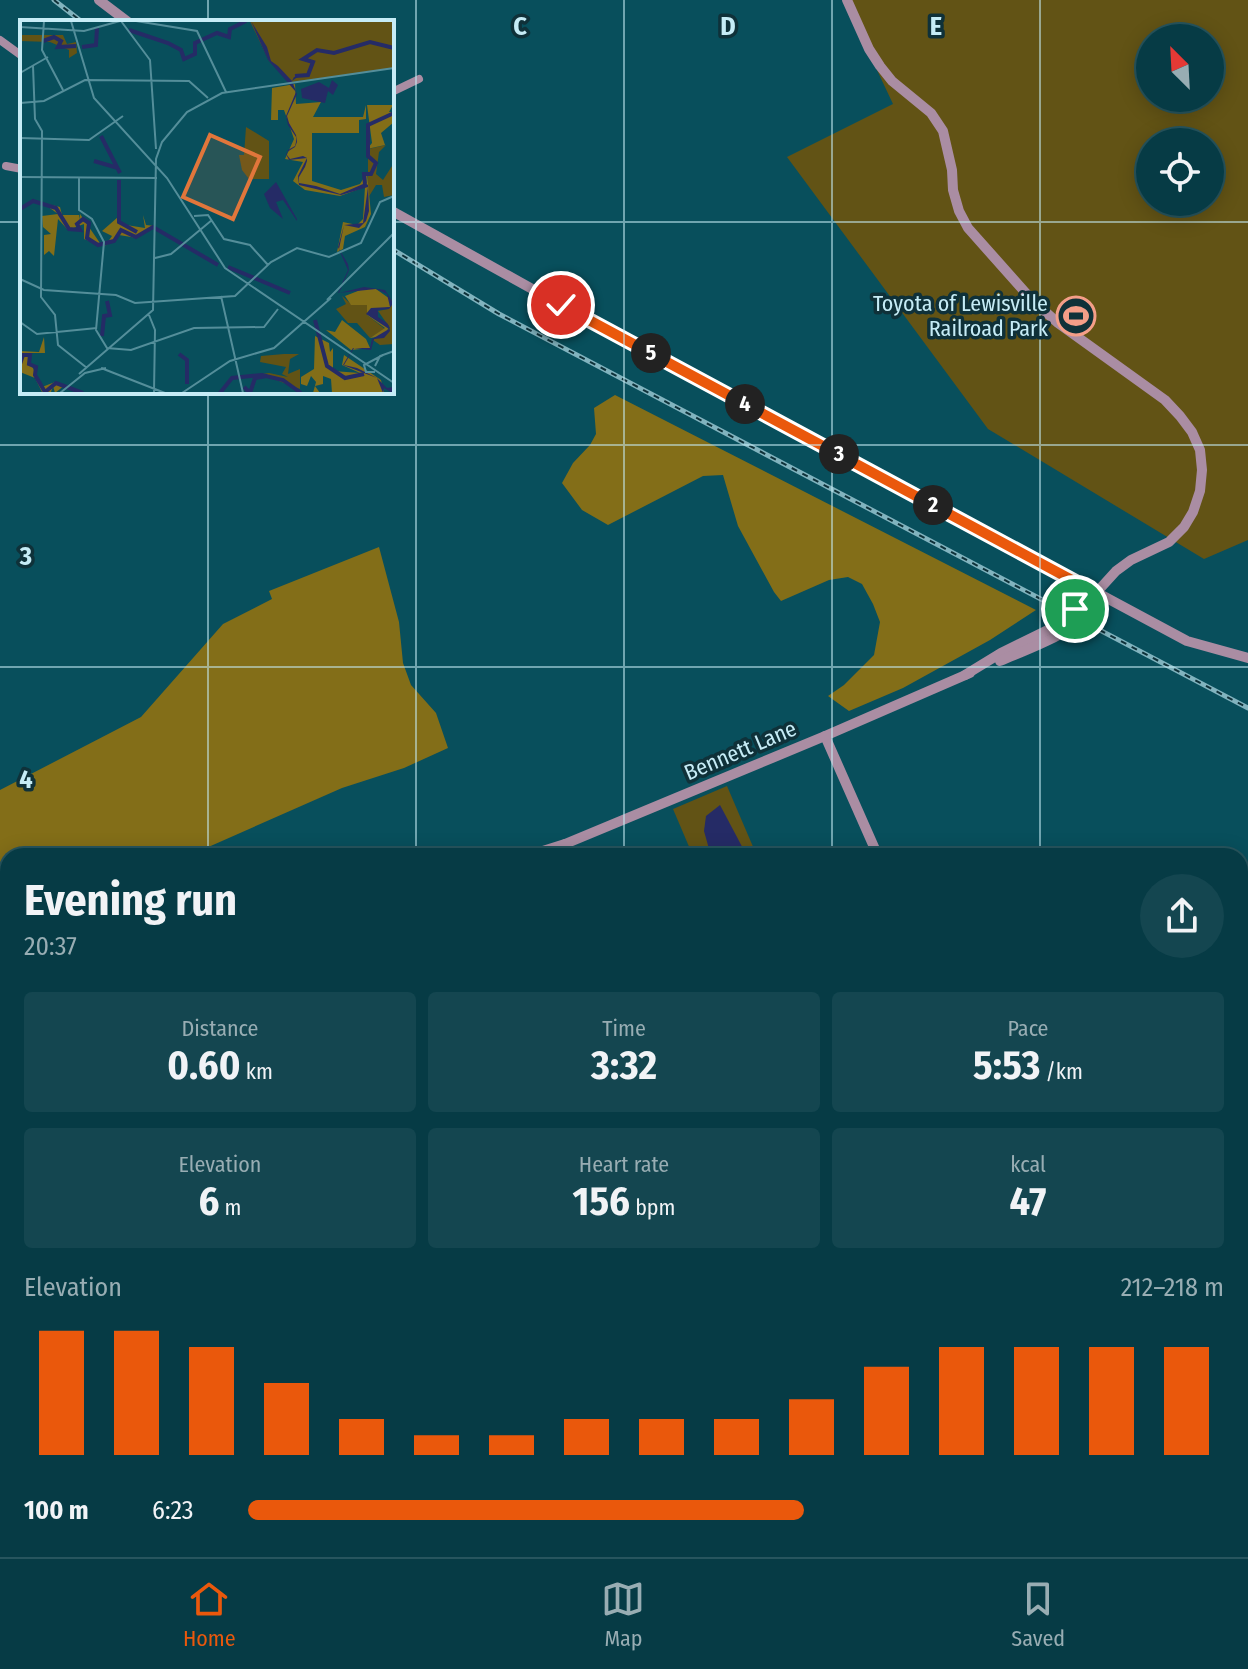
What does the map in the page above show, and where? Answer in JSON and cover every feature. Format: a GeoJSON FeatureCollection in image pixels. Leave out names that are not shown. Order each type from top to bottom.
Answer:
{"type":"FeatureCollection","features":[{"type":"Feature","properties":{"kind":"street"},"geometry":{"type":"LineString","coordinates":[[99,0],[125,20]]}},
{"type":"Feature","properties":{"kind":"street","name":"Bennett Lane"},"geometry":{"type":"LineString","coordinates":[[552,848],[965,675],[1001,653],[1045,633],[1084,598],[1096,593],[1116,571],[1131,560],[1169,542],[1193,512],[1200,491],[1202,470],[1200,450],[1186,424],[1165,400],[1058,323],[1032,300],[968,228],[953,190],[943,131],[931,113],[892,81],[880,66],[847,0]]}},
{"type":"Feature","properties":{"kind":"street"},"geometry":{"type":"LineString","coordinates":[[0,40],[20,55]]}},
{"type":"Feature","properties":{"kind":"street"},"geometry":{"type":"LineString","coordinates":[[394,91],[419,79]]}},
{"type":"Feature","properties":{"kind":"street"},"geometry":{"type":"LineString","coordinates":[[6,166],[20,169]]}},
{"type":"Feature","properties":{"kind":"street"},"geometry":{"type":"LineString","coordinates":[[394,212],[1187,641],[1248,658]]}},
{"type":"Feature","properties":{"kind":"street"},"geometry":{"type":"LineString","coordinates":[[825,736],[874,848]]}},
{"type":"Feature","properties":{"kind":"street"},"geometry":{"type":"LineString","coordinates":[[565,844],[567,848]]}},
{"type":"Feature","properties":{"kind":"shaded area","name":"Toyota of Lewisville Railroad Park"},"geometry":{"type":"Polygon","coordinates":[[[844,0],[1248,0],[1248,540],[1204,559],[988,429],[787,157],[893,104],[844,0]]]}},
{"type":"Feature","properties":{"kind":"shaded area"},"geometry":{"type":"Polygon","coordinates":[[[615,395],[1036,610],[990,640],[903,688],[849,711],[828,696],[844,685],[874,655],[880,622],[862,584],[848,577],[829,580],[781,601],[738,526],[723,475],[703,476],[608,525],[582,510],[562,483],[596,434],[594,408],[615,395]]]}},
{"type":"Feature","properties":{"kind":"shaded area"},"geometry":{"type":"Polygon","coordinates":[[[379,547],[399,622],[403,663],[411,685],[436,713],[448,748],[404,768],[342,788],[206,848],[0,848],[0,790],[141,717],[223,624],[272,599],[269,591],[379,547]]]}},
{"type":"Feature","properties":{"kind":"shaded area"},"geometry":{"type":"Polygon","coordinates":[[[727,786],[754,848],[690,848],[673,809],[727,786]]]}},
{"type":"Feature","properties":{"kind":"shaded area"},"geometry":{"type":"Polygon","coordinates":[[[720,805],[743,848],[709,848],[704,831],[706,816],[720,805]]]}},
{"type":"Feature","properties":{"kind":"railway"},"geometry":{"type":"LineString","coordinates":[[54,0],[79,20]]}},
{"type":"Feature","properties":{"kind":"railway"},"geometry":{"type":"LineString","coordinates":[[394,250],[499,314],[1248,708]]}},
{"type":"Feature","properties":{"kind":"place","name":"Toyota of Lewisville Railroad Park"},"geometry":{"type":"Point","coordinates":[1076,316]}},
{"type":"Feature","properties":{"kind":"route"},"geometry":{"type":"LineString","coordinates":[[561,305],[1096,593],[1084,598],[1075,609]]}}]}
